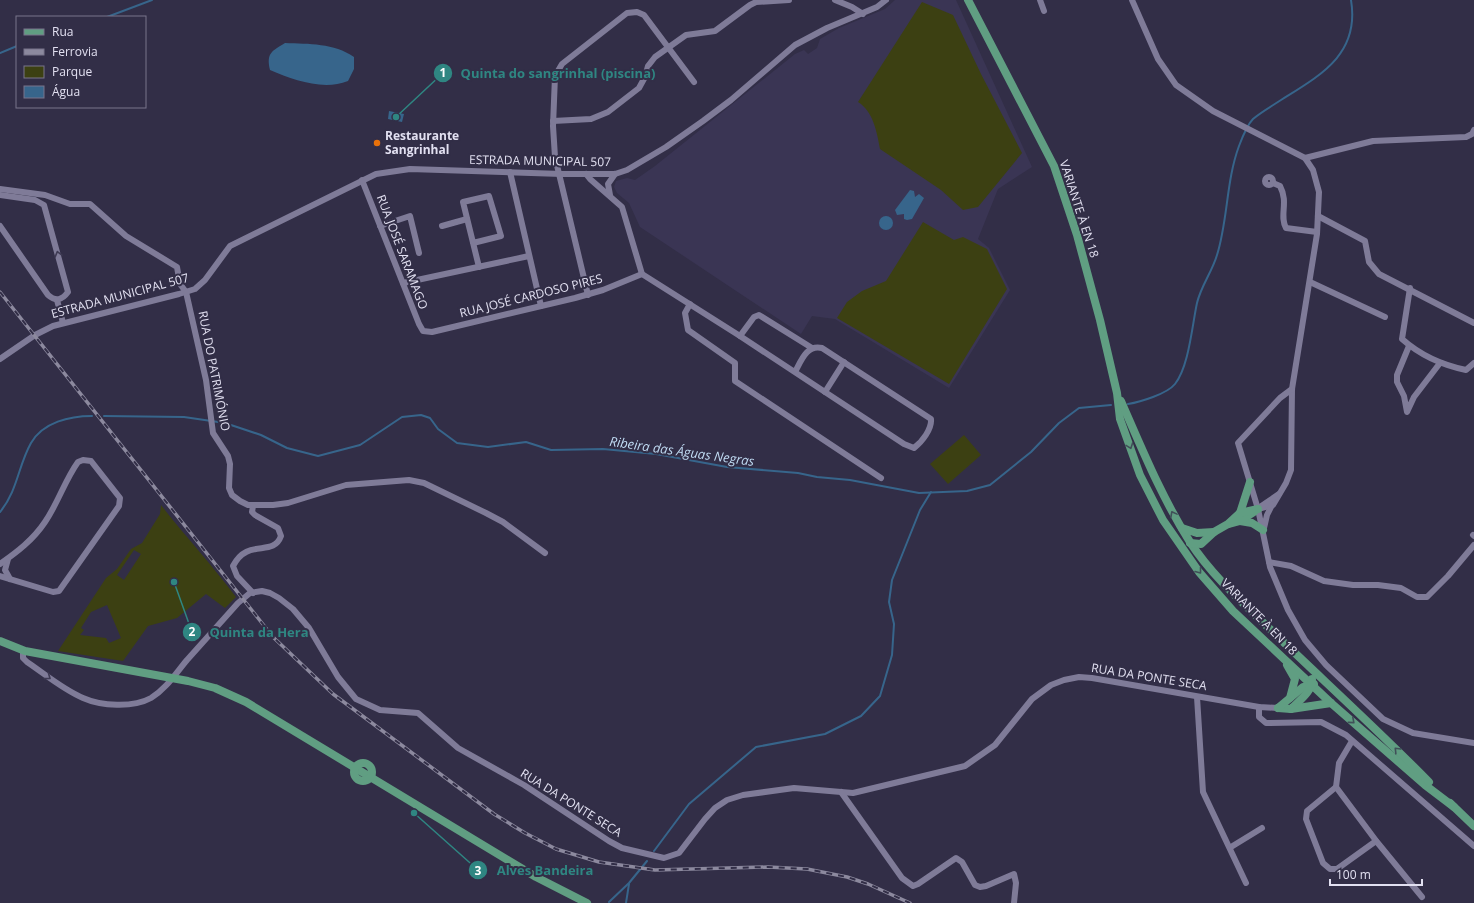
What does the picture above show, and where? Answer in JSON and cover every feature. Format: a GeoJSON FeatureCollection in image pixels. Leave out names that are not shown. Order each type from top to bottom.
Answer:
{"type":"FeatureCollection","features":[{"type":"Feature","properties":{"kind":"main road","name":"VARIANTE À EN 18"},"geometry":{"type":"LineString","coordinates":[[968,0],[1054,166],[1077,235],[1117,393],[1120,419],[1140,475],[1163,520],[1187,554],[1233,611],[1331,703],[1425,785],[1454,807]]}},
{"type":"Feature","properties":{"kind":"main road","name":"VARIANTE À EN 18"},"geometry":{"type":"LineString","coordinates":[[1117,393],[1153,475],[1191,544],[1204,560],[1243,603],[1378,731],[1474,826]]}},
{"type":"Feature","properties":{"kind":"main road"},"geometry":{"type":"LineString","coordinates":[[1240,517],[1250,482]]}},
{"type":"Feature","properties":{"kind":"main road"},"geometry":{"type":"LineString","coordinates":[[1176,538],[1191,544],[1201,544],[1214,532],[1240,517],[1258,509]]}},
{"type":"Feature","properties":{"kind":"main road"},"geometry":{"type":"LineString","coordinates":[[1240,517],[1263,530]]}},
{"type":"Feature","properties":{"kind":"main road"},"geometry":{"type":"LineString","coordinates":[[1182,528],[1196,533],[1214,532]]}},
{"type":"Feature","properties":{"kind":"main road"},"geometry":{"type":"LineString","coordinates":[[1187,554],[1196,533]]}},
{"type":"Feature","properties":{"kind":"main road"},"geometry":{"type":"LineString","coordinates":[[1204,560],[1206,541]]}},
{"type":"Feature","properties":{"kind":"main road"},"geometry":{"type":"LineString","coordinates":[[0,641],[23,651],[173,678],[215,688],[246,702],[356,767]]}},
{"type":"Feature","properties":{"kind":"main road"},"geometry":{"type":"LineString","coordinates":[[1284,660],[1295,679],[1290,698]]}},
{"type":"Feature","properties":{"kind":"main road"},"geometry":{"type":"LineString","coordinates":[[1308,666],[1312,684]]}},
{"type":"Feature","properties":{"kind":"main road"},"geometry":{"type":"LineString","coordinates":[[1291,709],[1312,684]]}},
{"type":"Feature","properties":{"kind":"main road"},"geometry":{"type":"LineString","coordinates":[[1278,708],[1303,687],[1312,684],[1335,691]]}},
{"type":"Feature","properties":{"kind":"main road"},"geometry":{"type":"LineString","coordinates":[[1278,708],[1291,709],[1331,703]]}},
{"type":"Feature","properties":{"kind":"main road"},"geometry":{"type":"LineString","coordinates":[[360,764],[366,764],[371,768],[370,776],[366,781],[358,780],[354,775],[356,767],[360,764]]}},
{"type":"Feature","properties":{"kind":"main road"},"geometry":{"type":"LineString","coordinates":[[370,776],[536,877],[587,903]]}},
{"type":"Feature","properties":{"kind":"street"},"geometry":{"type":"LineString","coordinates":[[553,121],[591,119],[608,112],[639,88],[651,62],[686,34],[715,31],[750,4],[756,2],[789,0]]}},
{"type":"Feature","properties":{"kind":"street"},"geometry":{"type":"LineString","coordinates":[[835,0],[852,7],[863,14]]}},
{"type":"Feature","properties":{"kind":"street","name":"ESTRADA MUNICIPAL 507"},"geometry":{"type":"LineString","coordinates":[[0,359],[35,335],[53,326],[186,292],[195,288],[205,280],[230,246],[376,174],[410,170],[615,174],[627,170],[703,121],[731,100],[795,45],[827,28],[863,14],[877,7],[886,0]]}},
{"type":"Feature","properties":{"kind":"street"},"geometry":{"type":"LineString","coordinates":[[1040,0],[1044,11]]}},
{"type":"Feature","properties":{"kind":"street"},"geometry":{"type":"LineString","coordinates":[[1132,0],[1158,59],[1176,85],[1213,111],[1305,158],[1313,170],[1320,192],[1318,232],[1292,388],[1291,470],[1280,494],[1271,502],[1258,509]]}},
{"type":"Feature","properties":{"kind":"street"},"geometry":{"type":"LineString","coordinates":[[588,295],[553,145],[555,76],[557,70],[562,64],[627,13],[637,12],[644,15],[694,82]]}},
{"type":"Feature","properties":{"kind":"street"},"geometry":{"type":"LineString","coordinates":[[1305,158],[1373,141],[1466,137],[1473,133]]}},
{"type":"Feature","properties":{"kind":"street"},"geometry":{"type":"LineString","coordinates":[[510,172],[541,306]]}},
{"type":"Feature","properties":{"kind":"street"},"geometry":{"type":"LineString","coordinates":[[586,174],[622,207],[642,274],[740,336],[908,447],[914,448],[920,443],[931,424],[931,418],[822,348],[816,346],[812,348],[795,372]]}},
{"type":"Feature","properties":{"kind":"street"},"geometry":{"type":"LineString","coordinates":[[610,195],[608,184],[615,174]]}},
{"type":"Feature","properties":{"kind":"street","name":"RUA JOSÉ SARAMAGO"},"geometry":{"type":"LineString","coordinates":[[362,180],[402,283],[423,331]]}},
{"type":"Feature","properties":{"kind":"street"},"geometry":{"type":"LineString","coordinates":[[1273,183],[1280,186],[1286,198],[1284,223],[1286,228],[1318,232]]}},
{"type":"Feature","properties":{"kind":"street","name":"RUA DO PATRIMÓNIO"},"geometry":{"type":"LineString","coordinates":[[0,189],[45,195],[70,204],[90,204],[126,236],[174,263],[177,267],[180,284],[186,292],[206,380],[213,433],[229,460],[229,488],[232,495],[236,498],[248,505],[260,507],[288,503],[346,485],[409,480],[424,483],[503,522],[545,553]]}},
{"type":"Feature","properties":{"kind":"street"},"geometry":{"type":"LineString","coordinates":[[0,196],[35,200],[40,202],[46,209],[68,292],[62,299],[53,299],[48,295],[0,226]]}},
{"type":"Feature","properties":{"kind":"street"},"geometry":{"type":"LineString","coordinates":[[473,243],[501,236],[490,196],[463,202],[478,267]]}},
{"type":"Feature","properties":{"kind":"street"},"geometry":{"type":"LineString","coordinates":[[380,226],[410,216],[419,253]]}},
{"type":"Feature","properties":{"kind":"street"},"geometry":{"type":"LineString","coordinates":[[1318,216],[1365,241],[1369,262],[1379,274],[1410,288],[1474,323]]}},
{"type":"Feature","properties":{"kind":"street"},"geometry":{"type":"LineString","coordinates":[[442,226],[467,219]]}},
{"type":"Feature","properties":{"kind":"street"},"geometry":{"type":"LineString","coordinates":[[402,283],[529,256]]}},
{"type":"Feature","properties":{"kind":"street","name":"RUA JOSÉ CARDOSO PIRES"},"geometry":{"type":"LineString","coordinates":[[423,331],[432,332],[588,295],[642,274]]}},
{"type":"Feature","properties":{"kind":"street"},"geometry":{"type":"LineString","coordinates":[[1310,282],[1385,317]]}},
{"type":"Feature","properties":{"kind":"street"},"geometry":{"type":"LineString","coordinates":[[1410,288],[1402,340],[1409,346],[1440,363],[1466,370],[1474,363]]}},
{"type":"Feature","properties":{"kind":"street"},"geometry":{"type":"LineString","coordinates":[[57,300],[63,323]]}},
{"type":"Feature","properties":{"kind":"street"},"geometry":{"type":"LineString","coordinates":[[690,304],[685,313],[688,330],[735,363],[735,381],[882,478]]}},
{"type":"Feature","properties":{"kind":"street"},"geometry":{"type":"LineString","coordinates":[[740,336],[754,317],[759,316],[812,348]]}},
{"type":"Feature","properties":{"kind":"street"},"geometry":{"type":"LineString","coordinates":[[1409,346],[1397,375],[1397,382],[1404,396],[1407,412],[1414,397],[1440,363]]}},
{"type":"Feature","properties":{"kind":"street"},"geometry":{"type":"LineString","coordinates":[[825,392],[844,362]]}},
{"type":"Feature","properties":{"kind":"street"},"geometry":{"type":"LineString","coordinates":[[1292,388],[1280,398],[1238,443],[1258,509],[1269,562],[1288,610],[1305,640],[1326,665],[1383,719],[1413,732],[1474,743]]}},
{"type":"Feature","properties":{"kind":"street"},"geometry":{"type":"LineString","coordinates":[[0,564],[23,548],[46,521],[78,462],[83,460],[91,461],[120,498],[119,506],[56,592],[0,576]]}},
{"type":"Feature","properties":{"kind":"street"},"geometry":{"type":"LineString","coordinates":[[1254,495],[1271,502]]}},
{"type":"Feature","properties":{"kind":"street"},"geometry":{"type":"LineString","coordinates":[[1263,530],[1271,502]]}},
{"type":"Feature","properties":{"kind":"street"},"geometry":{"type":"LineString","coordinates":[[23,651],[23,658],[58,684],[84,699],[99,703],[124,704],[140,702],[151,698],[173,678],[238,603],[252,593],[237,576],[232,566],[250,549],[271,547],[276,544],[281,536],[278,528],[252,512],[253,506]]}},
{"type":"Feature","properties":{"kind":"street"},"geometry":{"type":"LineString","coordinates":[[1269,562],[1291,566],[1324,581],[1353,585],[1378,585],[1401,588],[1417,597],[1426,597],[1448,576],[1474,545]]}},
{"type":"Feature","properties":{"kind":"street"},"geometry":{"type":"LineString","coordinates":[[8,558],[5,570],[10,579]]}},
{"type":"Feature","properties":{"kind":"street","name":"RUA DA PONTE SECA"},"geometry":{"type":"LineString","coordinates":[[252,593],[270,593],[293,609],[309,628],[338,677],[356,699],[380,710],[418,713],[458,748],[524,785],[565,813],[622,848],[664,858],[673,856],[686,846],[704,819],[715,808],[727,800],[743,795],[794,788],[853,793],[965,766],[995,745],[1032,699],[1051,685],[1064,680],[1078,677],[1092,678],[1197,697],[1259,707],[1278,708]]}},
{"type":"Feature","properties":{"kind":"street"},"geometry":{"type":"LineString","coordinates":[[1197,697],[1203,792],[1231,847],[1246,883]]}},
{"type":"Feature","properties":{"kind":"street"},"geometry":{"type":"LineString","coordinates":[[1259,707],[1259,717],[1266,723],[1321,722],[1346,735],[1474,846]]}},
{"type":"Feature","properties":{"kind":"street"},"geometry":{"type":"LineString","coordinates":[[1352,741],[1339,763],[1336,787],[1307,811],[1306,820],[1323,863],[1330,869],[1337,869],[1376,841]]}},
{"type":"Feature","properties":{"kind":"street"},"geometry":{"type":"LineString","coordinates":[[1336,787],[1376,841],[1422,897]]}},
{"type":"Feature","properties":{"kind":"street"},"geometry":{"type":"LineString","coordinates":[[841,792],[907,883],[913,886],[918,884],[956,858],[962,862],[975,885],[980,887],[986,886],[1014,874],[1016,883],[1014,903]]}},
{"type":"Feature","properties":{"kind":"street"},"geometry":{"type":"LineString","coordinates":[[1231,847],[1262,828]]}},
{"type":"Feature","properties":{"kind":"shaded area"},"geometry":{"type":"Polygon","coordinates":[[[895,0],[956,0],[1032,167],[998,189],[978,239],[989,248],[1010,290],[949,388],[835,319],[812,316],[801,334],[640,227],[629,203],[617,193],[614,187],[616,181],[627,178],[635,180],[655,166],[795,54],[804,50],[808,54],[817,48],[820,39],[839,28],[885,9],[895,0]]]}},
{"type":"Feature","properties":{"kind":"green space"},"geometry":{"type":"Polygon","coordinates":[[[922,2],[953,15],[981,74],[1022,153],[978,207],[963,210],[941,190],[880,149],[874,122],[863,106],[858,102],[922,2]]]}},
{"type":"Feature","properties":{"kind":"green space"},"geometry":{"type":"Polygon","coordinates":[[[923,222],[954,240],[963,237],[987,249],[1007,289],[949,384],[837,318],[847,302],[862,291],[886,281],[923,222]]]}},
{"type":"Feature","properties":{"kind":"green space"},"geometry":{"type":"Polygon","coordinates":[[[964,435],[981,455],[948,484],[930,464],[964,435]]]}},
{"type":"Feature","properties":{"kind":"green space"},"geometry":{"type":"Polygon","coordinates":[[[161,505],[218,573],[236,597],[225,608],[206,594],[177,618],[148,626],[123,661],[58,651],[106,578],[117,569],[131,549],[142,543],[160,514],[161,505]],[[134,550],[117,575],[124,580],[141,554],[134,550]],[[107,605],[91,612],[81,628],[84,630],[80,635],[106,638],[109,643],[121,638],[107,605]]]}},
{"type":"Feature","properties":{"kind":"water"},"geometry":{"type":"Polygon","coordinates":[[[285,43],[321,45],[346,52],[354,57],[354,69],[348,81],[329,85],[319,85],[299,81],[270,70],[269,60],[271,53],[285,43]]]}},
{"type":"Feature","properties":{"kind":"water"},"geometry":{"type":"Polygon","coordinates":[[[389,111],[404,114],[402,122],[388,119],[389,111]]]}},
{"type":"Feature","properties":{"kind":"water"},"geometry":{"type":"Polygon","coordinates":[[[910,190],[914,191],[915,197],[919,194],[924,198],[912,219],[907,220],[904,219],[904,214],[897,215],[895,210],[910,190]]]}},
{"type":"Feature","properties":{"kind":"water"},"geometry":{"type":"Polygon","coordinates":[[[886,216],[891,218],[893,223],[891,228],[886,230],[881,228],[879,223],[881,218],[886,216]]]}},
{"type":"Feature","properties":{"kind":"waterway"},"geometry":{"type":"LineString","coordinates":[[110,16],[152,0]]}},
{"type":"Feature","properties":{"kind":"waterway","name":"Ribeira das Águas Negras"},"geometry":{"type":"LineString","coordinates":[[1128,404],[1166,391],[1175,384],[1180,376],[1187,357],[1197,303],[1215,261],[1221,242],[1229,187],[1235,159],[1243,135],[1251,121],[1256,116],[1323,72],[1334,61],[1343,49],[1349,35],[1352,19],[1351,0]]}},
{"type":"Feature","properties":{"kind":"waterway"},"geometry":{"type":"LineString","coordinates":[[0,53],[16,46]]}},
{"type":"Feature","properties":{"kind":"waterway","name":"Ribeira das Águas Negras"},"geometry":{"type":"LineString","coordinates":[[104,416],[184,417],[225,423],[261,435],[287,448],[318,456],[360,445],[402,417],[421,415],[430,418],[438,429],[457,443],[488,447],[526,442],[551,450],[603,449],[656,454],[727,467],[798,473],[817,477],[850,480],[919,493],[967,491],[990,485],[1031,452],[1059,423],[1079,408],[1111,405]]}},
{"type":"Feature","properties":{"kind":"waterway","name":"Ribeira das Águas Negras"},"geometry":{"type":"LineString","coordinates":[[0,512],[11,495],[23,460],[36,436],[50,425],[66,419],[92,416]]}},
{"type":"Feature","properties":{"kind":"waterway"},"geometry":{"type":"LineString","coordinates":[[654,851],[689,804],[756,747],[825,734],[861,716],[880,696],[892,655],[894,624],[889,602],[892,580],[920,510],[931,492]]}},
{"type":"Feature","properties":{"kind":"waterway"},"geometry":{"type":"LineString","coordinates":[[609,902],[629,883],[647,861]]}},
{"type":"Feature","properties":{"kind":"waterway"},"geometry":{"type":"LineString","coordinates":[[626,903],[629,884]]}},
{"type":"Feature","properties":{"kind":"railway"},"geometry":{"type":"LineString","coordinates":[[0,292],[273,637],[333,694],[494,814],[525,833],[556,849],[599,862],[655,870],[768,867],[807,869],[847,877],[868,884],[910,903]]}},
{"type":"Feature","properties":{"kind":"place","name":"Quinta do sangrinhal (piscina)"},"geometry":{"type":"Point","coordinates":[396,117]}},
{"type":"Feature","properties":{"kind":"place","name":"Restaurante Sangrinhal"},"geometry":{"type":"Point","coordinates":[377,143]}},
{"type":"Feature","properties":{"kind":"place","name":"Quinta da Hera"},"geometry":{"type":"Point","coordinates":[174,582]}},
{"type":"Feature","properties":{"kind":"place","name":"Alves Bandeira"},"geometry":{"type":"Point","coordinates":[414,813]}}]}
